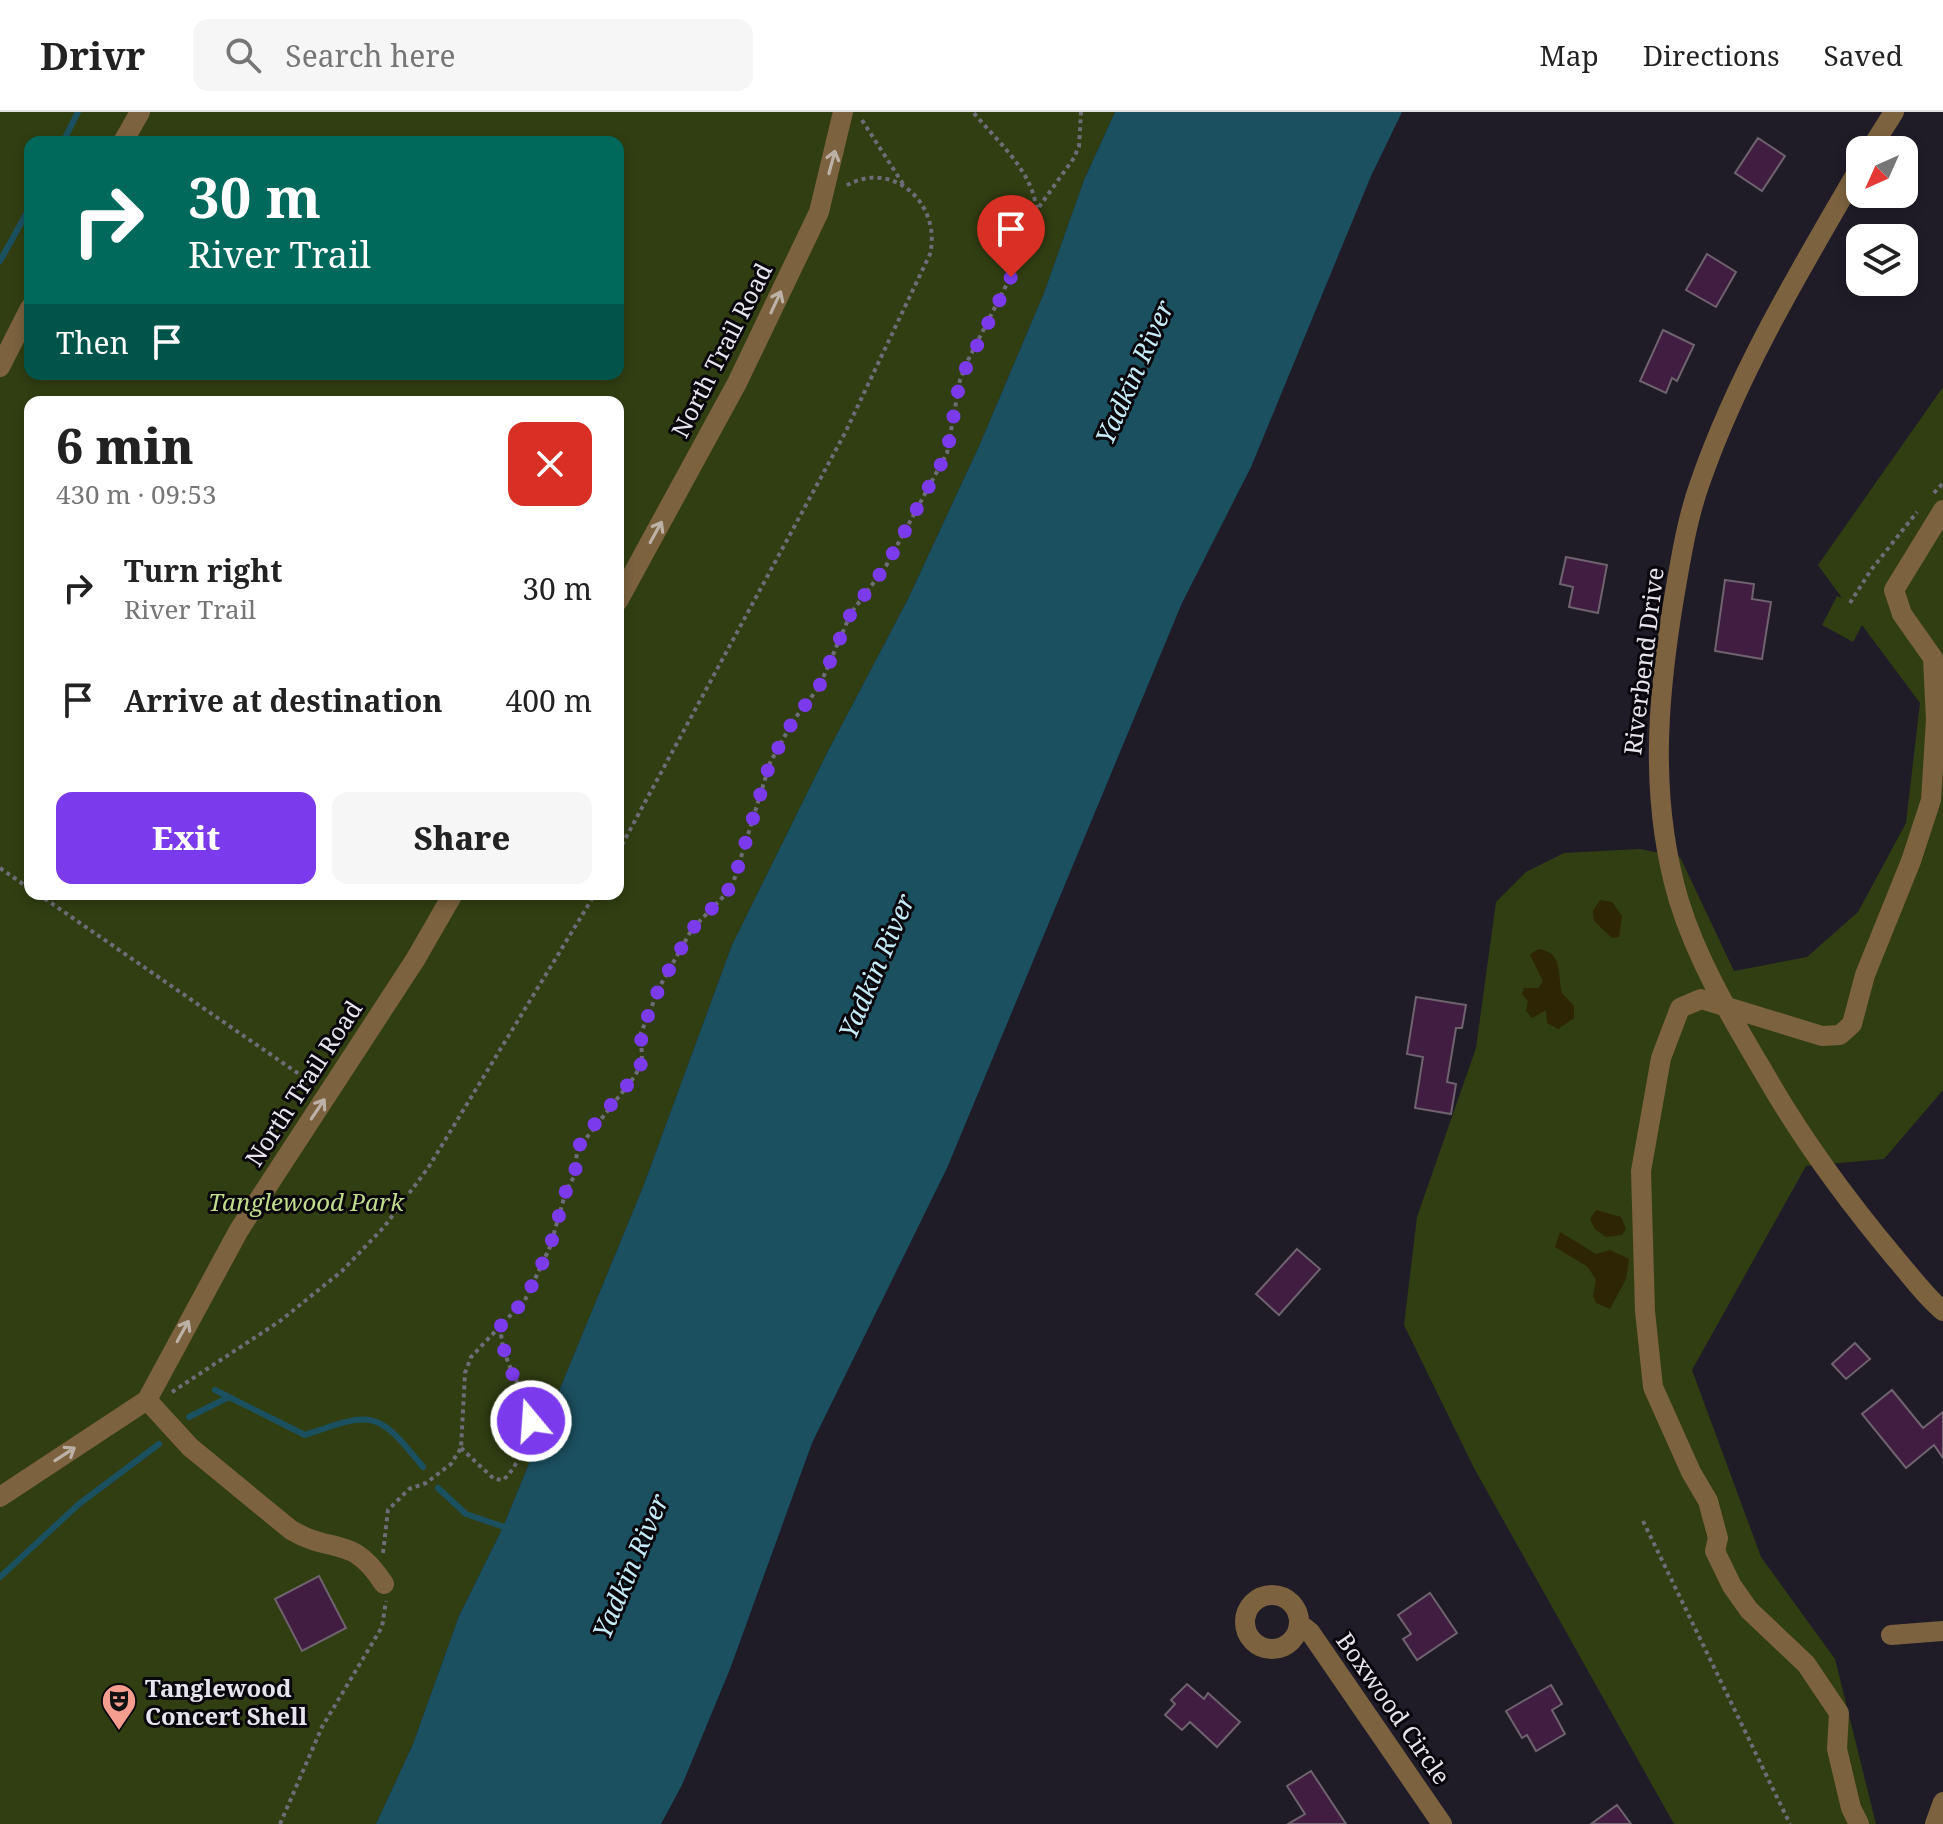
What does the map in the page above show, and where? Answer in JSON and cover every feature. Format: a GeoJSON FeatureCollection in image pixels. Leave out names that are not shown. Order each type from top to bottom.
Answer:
{"type":"FeatureCollection","features":[{"type":"Feature","properties":{"kind":"street"},"geometry":{"type":"LineString","coordinates":[[126,136],[140,112]]}},
{"type":"Feature","properties":{"kind":"street","name":"North Trail Road"},"geometry":{"type":"LineString","coordinates":[[624,590],[737,383],[819,212],[843,112]]}},
{"type":"Feature","properties":{"kind":"street"},"geometry":{"type":"LineString","coordinates":[[1879,136],[1894,112]]}},
{"type":"Feature","properties":{"kind":"street","name":"Riverbend Drive"},"geometry":{"type":"LineString","coordinates":[[1846,193],[1751,368],[1715,443],[1689,518],[1669,629],[1656,741],[1664,834],[1680,903],[1724,1005],[1784,1107],[1854,1209],[1943,1311]]}},
{"type":"Feature","properties":{"kind":"street"},"geometry":{"type":"LineString","coordinates":[[0,367],[24,320]]}},
{"type":"Feature","properties":{"kind":"street"},"geometry":{"type":"LineString","coordinates":[[1859,1824],[1851,1808],[1837,1749],[1839,1713],[1806,1664],[1749,1610],[1732,1586],[1715,1551],[1718,1538],[1708,1501],[1691,1472],[1653,1387],[1645,1311],[1641,1171],[1661,1058],[1680,1008],[1701,999],[1822,1036],[1840,1035],[1852,1024],[1865,975],[1911,861],[1931,800],[1936,720],[1933,658],[1902,614],[1894,590],[1935,505]]}},
{"type":"Feature","properties":{"kind":"street","name":"North Trail Road"},"geometry":{"type":"LineString","coordinates":[[0,1497],[147,1400],[239,1230],[449,900]]}},
{"type":"Feature","properties":{"kind":"street"},"geometry":{"type":"LineString","coordinates":[[147,1400],[190,1447],[291,1530],[306,1539],[353,1550],[369,1561],[384,1584]]}},
{"type":"Feature","properties":{"kind":"street","name":"Boxwood Circle"},"geometry":{"type":"LineString","coordinates":[[1300,1624],[1310,1632],[1442,1824]]}},
{"type":"Feature","properties":{"kind":"street"},"geometry":{"type":"LineString","coordinates":[[1891,1635],[1943,1631]]}},
{"type":"Feature","properties":{"kind":"street"},"geometry":{"type":"LineString","coordinates":[[1935,1824],[1943,1802]]}},
{"type":"Feature","properties":{"kind":"path"},"geometry":{"type":"LineString","coordinates":[[624,841],[845,433],[930,254],[933,241],[929,215],[923,203],[904,186],[858,112]]}},
{"type":"Feature","properties":{"kind":"path"},"geometry":{"type":"LineString","coordinates":[[973,112],[1014,158],[1039,207]]}},
{"type":"Feature","properties":{"kind":"path"},"geometry":{"type":"LineString","coordinates":[[280,1824],[322,1727],[382,1627],[386,1600],[383,1526],[388,1510],[409,1489],[426,1483],[451,1464],[461,1448],[465,1373],[481,1343],[525,1300],[550,1247],[566,1191],[575,1175],[577,1150],[584,1137],[635,1076],[642,1062],[641,1033],[660,986],[692,929],[726,894],[734,880],[770,763],[793,721],[819,687],[851,613],[886,566],[947,453],[960,380],[1036,227],[1039,207],[1054,191],[1074,158],[1079,146],[1081,112]]}},
{"type":"Feature","properties":{"kind":"path"},"geometry":{"type":"LineString","coordinates":[[819,212],[839,191],[859,180],[882,178],[904,186]]}},
{"type":"Feature","properties":{"kind":"path"},"geometry":{"type":"LineString","coordinates":[[1935,505],[1943,483]]}},
{"type":"Feature","properties":{"kind":"path"},"geometry":{"type":"LineString","coordinates":[[1850,603],[1918,510]]}},
{"type":"Feature","properties":{"kind":"path"},"geometry":{"type":"LineString","coordinates":[[0,868],[24,885]]}},
{"type":"Feature","properties":{"kind":"path"},"geometry":{"type":"LineString","coordinates":[[47,900],[328,1094]]}},
{"type":"Feature","properties":{"kind":"path"},"geometry":{"type":"LineString","coordinates":[[147,1400],[177,1390],[280,1321],[342,1271],[384,1227],[428,1168],[591,900]]}},
{"type":"Feature","properties":{"kind":"path"},"geometry":{"type":"LineString","coordinates":[[461,1448],[494,1479],[503,1480],[528,1442],[531,1421],[517,1376],[501,1345],[501,1325]]}},
{"type":"Feature","properties":{"kind":"path"},"geometry":{"type":"LineString","coordinates":[[1643,1521],[1790,1824]]}},
{"type":"Feature","properties":{"kind":"green space","name":"Tanglewood Park"},"geometry":{"type":"Polygon","coordinates":[[[0,112],[1115,112],[1084,180],[1044,293],[980,444],[908,599],[732,945],[643,1187],[503,1527],[459,1616],[413,1744],[376,1824],[0,1824],[0,112]]]}},
{"type":"Feature","properties":{"kind":"green space"},"geometry":{"type":"Polygon","coordinates":[[[1943,387],[1943,1090],[1884,1159],[1806,1166],[1692,1370],[1761,1557],[1835,1659],[1876,1824],[1674,1824],[1474,1468],[1404,1325],[1417,1217],[1476,1048],[1496,902],[1526,872],[1564,853],[1640,849],[1680,857],[1734,971],[1807,957],[1858,912],[1906,823],[1920,703],[1862,625],[1853,642],[1822,625],[1837,596],[1842,598],[1818,565],[1943,387]]]}},
{"type":"Feature","properties":{"kind":"sand"},"geometry":{"type":"Polygon","coordinates":[[[1600,900],[1612,902],[1622,916],[1619,937],[1612,938],[1594,921],[1593,911],[1600,900]]]}},
{"type":"Feature","properties":{"kind":"sand"},"geometry":{"type":"Polygon","coordinates":[[[1538,949],[1556,959],[1562,993],[1574,1006],[1574,1018],[1558,1029],[1547,1023],[1546,1010],[1532,1018],[1526,1011],[1528,1001],[1522,994],[1524,988],[1538,988],[1543,981],[1530,955],[1538,949]]]}},
{"type":"Feature","properties":{"kind":"sand"},"geometry":{"type":"Polygon","coordinates":[[[1596,1210],[1621,1217],[1626,1229],[1622,1235],[1606,1237],[1595,1229],[1590,1219],[1596,1210]]]}},
{"type":"Feature","properties":{"kind":"sand"},"geometry":{"type":"Polygon","coordinates":[[[1560,1232],[1596,1254],[1610,1250],[1629,1259],[1626,1279],[1610,1309],[1596,1303],[1593,1296],[1596,1280],[1588,1267],[1555,1247],[1560,1232]]]}},
{"type":"Feature","properties":{"kind":"water","name":"Yadkin River"},"geometry":{"type":"Polygon","coordinates":[[[1115,112],[1402,112],[1371,176],[1251,467],[1182,603],[947,1168],[812,1443],[730,1669],[682,1785],[661,1824],[376,1824],[413,1744],[459,1616],[503,1527],[643,1187],[732,945],[908,599],[980,444],[1044,293],[1084,180],[1115,112]]]}},
{"type":"Feature","properties":{"kind":"building"},"geometry":{"type":"Polygon","coordinates":[[[1758,138],[1785,156],[1762,191],[1735,173],[1758,138]]]}},
{"type":"Feature","properties":{"kind":"building"},"geometry":{"type":"Polygon","coordinates":[[[1707,254],[1736,272],[1716,307],[1686,290],[1707,254]]]}},
{"type":"Feature","properties":{"kind":"building"},"geometry":{"type":"Polygon","coordinates":[[[1663,330],[1694,345],[1677,381],[1672,378],[1666,393],[1640,381],[1663,330]]]}},
{"type":"Feature","properties":{"kind":"building"},"geometry":{"type":"Polygon","coordinates":[[[1566,557],[1607,565],[1598,613],[1569,607],[1573,587],[1560,584],[1566,557]]]}},
{"type":"Feature","properties":{"kind":"building"},"geometry":{"type":"Polygon","coordinates":[[[1725,580],[1754,584],[1752,599],[1771,602],[1762,659],[1715,651],[1725,580]]]}},
{"type":"Feature","properties":{"kind":"building"},"geometry":{"type":"Polygon","coordinates":[[[1416,997],[1466,1005],[1462,1028],[1456,1028],[1447,1082],[1456,1084],[1451,1114],[1415,1108],[1423,1057],[1407,1054],[1416,997]]]}},
{"type":"Feature","properties":{"kind":"building"},"geometry":{"type":"Polygon","coordinates":[[[1297,1249],[1320,1269],[1279,1315],[1256,1294],[1297,1249]]]}},
{"type":"Feature","properties":{"kind":"building"},"geometry":{"type":"Polygon","coordinates":[[[1855,1343],[1870,1359],[1846,1379],[1832,1364],[1855,1343]]]}},
{"type":"Feature","properties":{"kind":"building"},"geometry":{"type":"Polygon","coordinates":[[[1892,1390],[1923,1428],[1943,1412],[1943,1458],[1934,1445],[1906,1468],[1862,1414],[1892,1390]]]}},
{"type":"Feature","properties":{"kind":"building"},"geometry":{"type":"Polygon","coordinates":[[[319,1576],[346,1628],[302,1651],[275,1599],[319,1576]]]}},
{"type":"Feature","properties":{"kind":"building"},"geometry":{"type":"Polygon","coordinates":[[[1430,1593],[1457,1633],[1417,1660],[1403,1639],[1411,1634],[1398,1615],[1430,1593]]]}},
{"type":"Feature","properties":{"kind":"building"},"geometry":{"type":"Polygon","coordinates":[[[1187,1684],[1204,1699],[1208,1693],[1240,1722],[1217,1747],[1190,1722],[1182,1730],[1165,1715],[1175,1704],[1171,1700],[1187,1684]]]}},
{"type":"Feature","properties":{"kind":"building"},"geometry":{"type":"Polygon","coordinates":[[[1551,1685],[1562,1704],[1552,1710],[1565,1734],[1536,1751],[1527,1735],[1522,1738],[1506,1711],[1551,1685]]]}},
{"type":"Feature","properties":{"kind":"building"},"geometry":{"type":"Polygon","coordinates":[[[1311,1771],[1346,1824],[1288,1824],[1305,1814],[1287,1786],[1311,1771]]]}},
{"type":"Feature","properties":{"kind":"building"},"geometry":{"type":"Polygon","coordinates":[[[1617,1805],[1631,1824],[1591,1824],[1617,1805]]]}},
{"type":"Feature","properties":{"kind":"waterway"},"geometry":{"type":"LineString","coordinates":[[66,136],[78,112]]}},
{"type":"Feature","properties":{"kind":"waterway"},"geometry":{"type":"LineString","coordinates":[[0,261],[24,218]]}},
{"type":"Feature","properties":{"kind":"waterway"},"geometry":{"type":"LineString","coordinates":[[215,1390],[305,1435],[361,1420],[384,1425],[423,1467]]}},
{"type":"Feature","properties":{"kind":"waterway"},"geometry":{"type":"LineString","coordinates":[[189,1417],[229,1397]]}},
{"type":"Feature","properties":{"kind":"waterway"},"geometry":{"type":"LineString","coordinates":[[0,1577],[79,1504],[159,1444]]}},
{"type":"Feature","properties":{"kind":"waterway"},"geometry":{"type":"LineString","coordinates":[[438,1488],[466,1514],[510,1529]]}},
{"type":"Feature","properties":{"kind":"place","name":"Tanglewood Concert Shell"},"geometry":{"type":"Point","coordinates":[119,1732]}},
{"type":"Feature","properties":{"kind":"route"},"geometry":{"type":"LineString","coordinates":[[531,1421],[517,1376],[501,1345],[501,1325],[525,1300],[550,1247],[566,1191],[575,1175],[577,1150],[584,1137],[635,1076],[642,1062],[641,1033],[660,986],[692,929],[726,894],[734,880],[770,763],[793,721],[819,687],[851,613],[886,566],[947,453],[953,433],[960,380],[1011,277]]}}]}
